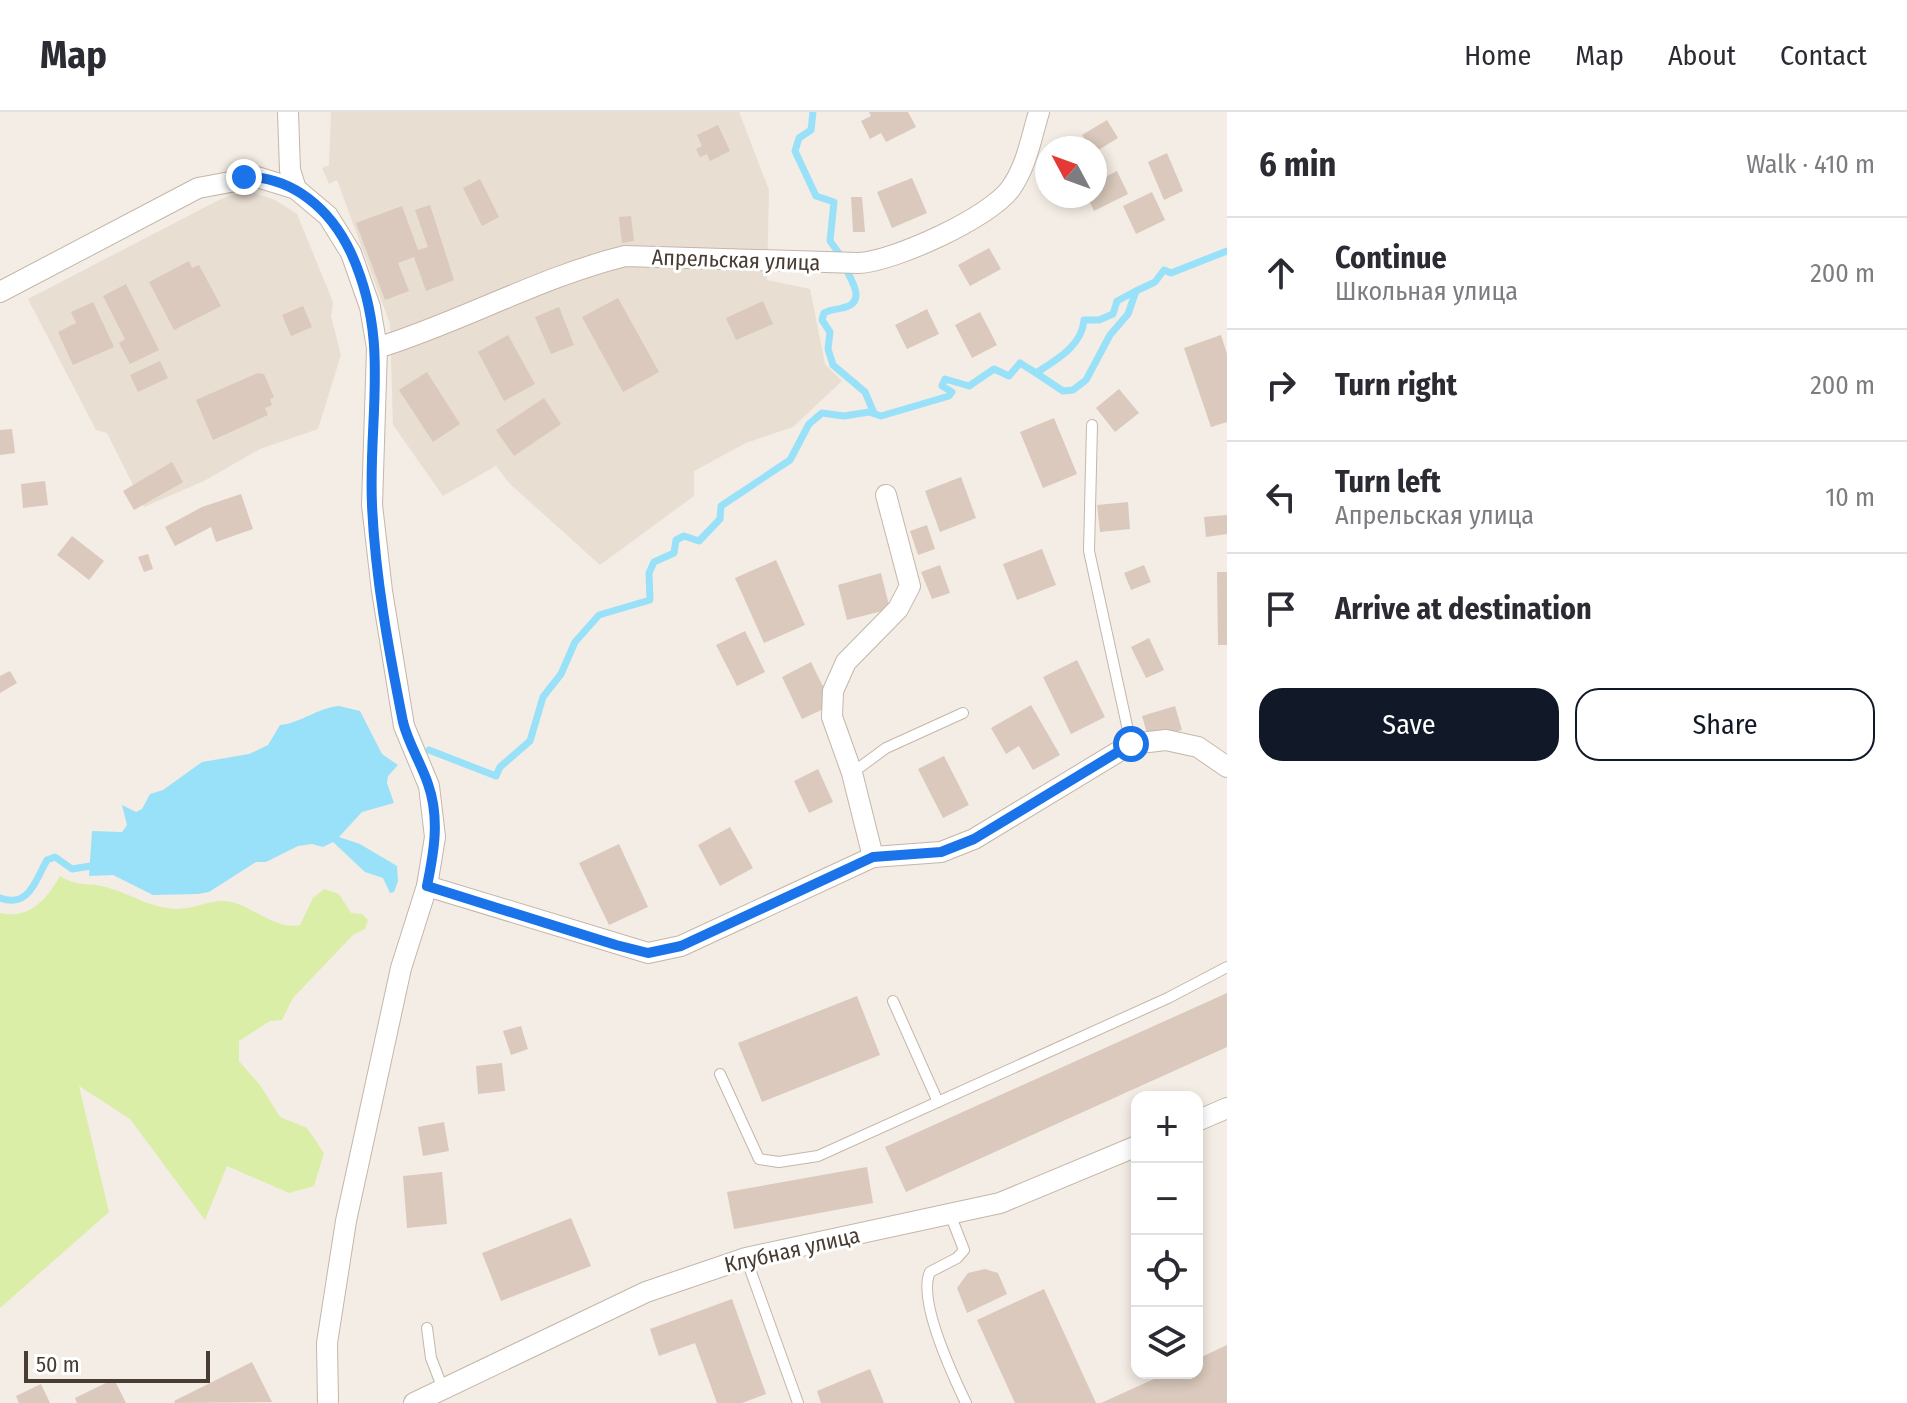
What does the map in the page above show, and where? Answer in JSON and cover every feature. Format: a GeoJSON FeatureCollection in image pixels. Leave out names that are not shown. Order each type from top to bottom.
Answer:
{"type":"FeatureCollection","features":[{"type":"Feature","properties":{"kind":"street"},"geometry":{"type":"LineString","coordinates":[[288,112],[290,170],[296,189]]}},
{"type":"Feature","properties":{"kind":"street","name":"Апрельская улица"},"geometry":{"type":"LineString","coordinates":[[377,348],[432,331],[594,264],[625,256],[858,263],[875,262],[896,255],[981,213],[1008,192],[1025,162],[1039,112]]}},
{"type":"Feature","properties":{"kind":"street"},"geometry":{"type":"LineString","coordinates":[[0,292],[198,188],[257,177],[296,189],[328,216],[351,253],[370,307],[377,348],[372,505],[404,726],[433,806],[435,837],[427,886],[401,968],[346,1221],[327,1343],[328,1403]]}},
{"type":"Feature","properties":{"kind":"street"},"geometry":{"type":"LineString","coordinates":[[873,857],[852,773],[832,717],[833,691],[846,662],[898,609],[910,586],[886,495]]}},
{"type":"Feature","properties":{"kind":"street"},"geometry":{"type":"LineString","coordinates":[[427,886],[648,953],[681,946],[873,857],[941,852],[974,839],[1131,744],[1166,740],[1198,747],[1227,767]]}},
{"type":"Feature","properties":{"kind":"street"},"geometry":{"type":"LineString","coordinates":[[1203,1118],[1227,1108]]}},
{"type":"Feature","properties":{"kind":"street","name":"Клубная улица"},"geometry":{"type":"LineString","coordinates":[[414,1403],[447,1396],[646,1292],[746,1258],[1000,1203],[1131,1148]]}},
{"type":"Feature","properties":{"kind":"lane"},"geometry":{"type":"LineString","coordinates":[[1092,425],[1089,551],[1131,744]]}},
{"type":"Feature","properties":{"kind":"lane"},"geometry":{"type":"LineString","coordinates":[[852,773],[886,748],[963,713]]}},
{"type":"Feature","properties":{"kind":"lane"},"geometry":{"type":"LineString","coordinates":[[720,1074],[759,1159],[766,1162],[818,1156],[1168,998],[1227,967]]}},
{"type":"Feature","properties":{"kind":"lane"},"geometry":{"type":"LineString","coordinates":[[893,1001],[938,1102]]}},
{"type":"Feature","properties":{"kind":"lane"},"geometry":{"type":"LineString","coordinates":[[950,1214],[964,1250],[930,1272],[927,1285],[939,1344],[966,1403]]}},
{"type":"Feature","properties":{"kind":"lane"},"geometry":{"type":"LineString","coordinates":[[746,1258],[798,1403]]}},
{"type":"Feature","properties":{"kind":"lane"},"geometry":{"type":"LineString","coordinates":[[427,1328],[431,1358],[447,1396]]}},
{"type":"Feature","properties":{"kind":"shaded area"},"geometry":{"type":"Polygon","coordinates":[[[331,112],[739,112],[769,190],[767,280],[810,289],[825,364],[842,381],[793,427],[746,443],[694,471],[694,496],[600,565],[509,483],[496,466],[443,496],[393,425],[390,324],[337,180],[329,184],[322,168],[329,165],[331,112]]]}},
{"type":"Feature","properties":{"kind":"shaded area"},"geometry":{"type":"Polygon","coordinates":[[[254,193],[275,200],[297,214],[333,302],[331,316],[341,355],[318,429],[260,449],[204,481],[144,507],[107,433],[96,430],[28,299],[215,202],[231,195],[254,193]]]}},
{"type":"Feature","properties":{"kind":"green space"},"geometry":{"type":"Polygon","coordinates":[[[60,876],[78,883],[106,887],[167,908],[184,909],[218,901],[232,902],[274,922],[291,926],[300,925],[313,898],[324,889],[339,894],[351,913],[362,914],[368,920],[365,929],[353,935],[293,998],[282,1020],[270,1021],[239,1041],[239,1061],[260,1085],[280,1117],[307,1128],[324,1153],[314,1186],[289,1193],[227,1166],[205,1220],[130,1119],[79,1086],[109,1212],[0,1308],[0,913],[20,913],[36,906],[60,876]]]}},
{"type":"Feature","properties":{"kind":"water"},"geometry":{"type":"Polygon","coordinates":[[[339,706],[360,711],[382,754],[398,765],[388,776],[387,783],[394,803],[362,812],[339,837],[360,844],[397,866],[398,881],[394,892],[390,893],[383,878],[365,872],[333,842],[323,847],[312,844],[298,846],[266,862],[256,862],[209,892],[198,894],[153,895],[113,875],[89,876],[92,831],[122,832],[127,825],[122,805],[136,812],[142,809],[150,794],[163,790],[202,762],[249,754],[268,745],[280,725],[339,706]]]}},
{"type":"Feature","properties":{"kind":"building"},"geometry":{"type":"Polygon","coordinates":[[[869,112],[908,112],[916,127],[886,142],[881,133],[870,139],[861,121],[871,116],[869,112]]]}},
{"type":"Feature","properties":{"kind":"building"},"geometry":{"type":"Polygon","coordinates":[[[1107,120],[1118,138],[1107,145],[1107,136],[1082,135],[1107,120]]]}},
{"type":"Feature","properties":{"kind":"building"},"geometry":{"type":"Polygon","coordinates":[[[718,125],[730,151],[710,161],[707,154],[700,157],[696,149],[702,146],[697,135],[718,125]]]}},
{"type":"Feature","properties":{"kind":"building"},"geometry":{"type":"Polygon","coordinates":[[[1167,153],[1183,191],[1164,200],[1148,162],[1167,153]]]}},
{"type":"Feature","properties":{"kind":"building"},"geometry":{"type":"Polygon","coordinates":[[[1117,171],[1128,194],[1107,204],[1107,176],[1117,171]]]}},
{"type":"Feature","properties":{"kind":"building"},"geometry":{"type":"Polygon","coordinates":[[[912,178],[927,213],[892,228],[877,192],[912,178]]]}},
{"type":"Feature","properties":{"kind":"building"},"geometry":{"type":"Polygon","coordinates":[[[480,179],[499,217],[482,226],[463,188],[480,179]]]}},
{"type":"Feature","properties":{"kind":"building"},"geometry":{"type":"Polygon","coordinates":[[[1152,192],[1165,220],[1136,234],[1123,206],[1152,192]]]}},
{"type":"Feature","properties":{"kind":"building"},"geometry":{"type":"Polygon","coordinates":[[[851,197],[862,197],[865,232],[853,232],[851,197]]]}},
{"type":"Feature","properties":{"kind":"building"},"geometry":{"type":"Polygon","coordinates":[[[430,205],[454,280],[426,291],[414,257],[398,263],[409,291],[385,300],[356,223],[402,206],[418,250],[428,247],[415,210],[430,205]]]}},
{"type":"Feature","properties":{"kind":"building"},"geometry":{"type":"Polygon","coordinates":[[[631,216],[634,241],[622,243],[619,217],[631,216]]]}},
{"type":"Feature","properties":{"kind":"building"},"geometry":{"type":"Polygon","coordinates":[[[989,248],[1001,269],[970,286],[958,265],[989,248]]]}},
{"type":"Feature","properties":{"kind":"building"},"geometry":{"type":"Polygon","coordinates":[[[189,261],[192,268],[199,265],[221,306],[174,330],[149,282],[189,261]]]}},
{"type":"Feature","properties":{"kind":"building"},"geometry":{"type":"Polygon","coordinates":[[[126,284],[159,350],[130,364],[119,343],[125,339],[103,296],[126,284]]]}},
{"type":"Feature","properties":{"kind":"building"},"geometry":{"type":"Polygon","coordinates":[[[618,298],[659,372],[623,392],[582,317],[618,298]]]}},
{"type":"Feature","properties":{"kind":"building"},"geometry":{"type":"Polygon","coordinates":[[[763,301],[773,324],[736,340],[726,318],[763,301]]]}},
{"type":"Feature","properties":{"kind":"building"},"geometry":{"type":"Polygon","coordinates":[[[93,302],[114,347],[73,365],[58,332],[76,323],[71,312],[93,302]]]}},
{"type":"Feature","properties":{"kind":"building"},"geometry":{"type":"Polygon","coordinates":[[[303,306],[312,327],[291,336],[282,315],[303,306]]]}},
{"type":"Feature","properties":{"kind":"building"},"geometry":{"type":"Polygon","coordinates":[[[559,307],[574,345],[551,354],[535,317],[559,307]]]}},
{"type":"Feature","properties":{"kind":"building"},"geometry":{"type":"Polygon","coordinates":[[[927,309],[939,334],[907,349],[895,325],[927,309]]]}},
{"type":"Feature","properties":{"kind":"building"},"geometry":{"type":"Polygon","coordinates":[[[980,312],[997,345],[972,358],[955,325],[980,312]]]}},
{"type":"Feature","properties":{"kind":"building"},"geometry":{"type":"Polygon","coordinates":[[[508,335],[535,384],[504,401],[478,352],[508,335]]]}},
{"type":"Feature","properties":{"kind":"building"},"geometry":{"type":"Polygon","coordinates":[[[1221,335],[1227,354],[1227,422],[1211,427],[1184,348],[1221,335]]]}},
{"type":"Feature","properties":{"kind":"building"},"geometry":{"type":"Polygon","coordinates":[[[160,361],[168,378],[138,392],[130,375],[160,361]]]}},
{"type":"Feature","properties":{"kind":"building"},"geometry":{"type":"Polygon","coordinates":[[[427,372],[460,424],[433,442],[399,390],[427,372]]]}},
{"type":"Feature","properties":{"kind":"building"},"geometry":{"type":"Polygon","coordinates":[[[258,373],[264,374],[274,397],[270,399],[272,405],[265,408],[268,415],[213,440],[196,400],[258,373]]]}},
{"type":"Feature","properties":{"kind":"building"},"geometry":{"type":"Polygon","coordinates":[[[1119,389],[1139,413],[1115,432],[1096,408],[1119,389]]]}},
{"type":"Feature","properties":{"kind":"building"},"geometry":{"type":"Polygon","coordinates":[[[544,398],[561,424],[514,456],[496,430],[544,398]]]}},
{"type":"Feature","properties":{"kind":"building"},"geometry":{"type":"Polygon","coordinates":[[[1054,418],[1077,474],[1043,488],[1020,432],[1054,418]]]}},
{"type":"Feature","properties":{"kind":"building"},"geometry":{"type":"Polygon","coordinates":[[[12,429],[15,453],[0,455],[0,430],[12,429]]]}},
{"type":"Feature","properties":{"kind":"building"},"geometry":{"type":"Polygon","coordinates":[[[172,462],[183,482],[134,510],[123,491],[172,462]]]}},
{"type":"Feature","properties":{"kind":"building"},"geometry":{"type":"Polygon","coordinates":[[[961,477],[976,518],[940,532],[925,491],[961,477]]]}},
{"type":"Feature","properties":{"kind":"building"},"geometry":{"type":"Polygon","coordinates":[[[45,481],[48,505],[23,508],[21,484],[45,481]]]}},
{"type":"Feature","properties":{"kind":"building"},"geometry":{"type":"Polygon","coordinates":[[[241,494],[253,529],[216,542],[211,527],[175,546],[165,527],[202,507],[241,494]]]}},
{"type":"Feature","properties":{"kind":"building"},"geometry":{"type":"Polygon","coordinates":[[[1128,502],[1130,529],[1100,532],[1097,505],[1128,502]]]}},
{"type":"Feature","properties":{"kind":"building"},"geometry":{"type":"Polygon","coordinates":[[[1227,515],[1227,534],[1206,537],[1204,517],[1227,515]]]}},
{"type":"Feature","properties":{"kind":"building"},"geometry":{"type":"Polygon","coordinates":[[[927,525],[935,549],[918,555],[910,531],[927,525]]]}},
{"type":"Feature","properties":{"kind":"building"},"geometry":{"type":"Polygon","coordinates":[[[72,536],[104,561],[89,580],[57,555],[72,536]]]}},
{"type":"Feature","properties":{"kind":"building"},"geometry":{"type":"Polygon","coordinates":[[[1042,549],[1056,585],[1017,600],[1003,564],[1042,549]]]}},
{"type":"Feature","properties":{"kind":"building"},"geometry":{"type":"Polygon","coordinates":[[[148,554],[153,569],[144,572],[138,557],[148,554]]]}},
{"type":"Feature","properties":{"kind":"building"},"geometry":{"type":"Polygon","coordinates":[[[776,560],[805,625],[764,643],[735,578],[776,560]]]}},
{"type":"Feature","properties":{"kind":"building"},"geometry":{"type":"Polygon","coordinates":[[[940,565],[950,593],[932,599],[921,572],[940,565]]]}},
{"type":"Feature","properties":{"kind":"building"},"geometry":{"type":"Polygon","coordinates":[[[1144,565],[1151,582],[1131,590],[1124,573],[1144,565]]]}},
{"type":"Feature","properties":{"kind":"building"},"geometry":{"type":"Polygon","coordinates":[[[1217,572],[1227,572],[1227,645],[1218,645],[1217,572]]]}},
{"type":"Feature","properties":{"kind":"building"},"geometry":{"type":"Polygon","coordinates":[[[881,573],[890,609],[847,620],[838,585],[881,573]]]}},
{"type":"Feature","properties":{"kind":"building"},"geometry":{"type":"Polygon","coordinates":[[[745,631],[765,672],[737,686],[716,645],[745,631]]]}},
{"type":"Feature","properties":{"kind":"building"},"geometry":{"type":"Polygon","coordinates":[[[1149,638],[1164,670],[1146,678],[1131,647],[1149,638]]]}},
{"type":"Feature","properties":{"kind":"building"},"geometry":{"type":"Polygon","coordinates":[[[1077,660],[1105,717],[1071,734],[1043,677],[1077,660]]]}},
{"type":"Feature","properties":{"kind":"building"},"geometry":{"type":"Polygon","coordinates":[[[811,662],[832,705],[802,719],[782,677],[811,662]]]}},
{"type":"Feature","properties":{"kind":"building"},"geometry":{"type":"Polygon","coordinates":[[[10,671],[17,683],[0,693],[0,676],[10,671]]]}},
{"type":"Feature","properties":{"kind":"building"},"geometry":{"type":"Polygon","coordinates":[[[1031,705],[1060,755],[1033,770],[1019,746],[1006,754],[991,728],[1031,705]]]}},
{"type":"Feature","properties":{"kind":"building"},"geometry":{"type":"Polygon","coordinates":[[[1175,706],[1182,730],[1149,740],[1142,716],[1175,706]]]}},
{"type":"Feature","properties":{"kind":"building"},"geometry":{"type":"Polygon","coordinates":[[[944,756],[969,805],[943,818],[918,769],[944,756]]]}},
{"type":"Feature","properties":{"kind":"building"},"geometry":{"type":"Polygon","coordinates":[[[818,769],[833,802],[809,813],[794,781],[818,769]]]}},
{"type":"Feature","properties":{"kind":"building"},"geometry":{"type":"Polygon","coordinates":[[[730,827],[753,868],[720,886],[698,845],[730,827]]]}},
{"type":"Feature","properties":{"kind":"building"},"geometry":{"type":"Polygon","coordinates":[[[619,844],[648,907],[609,925],[579,863],[619,844]]]}},
{"type":"Feature","properties":{"kind":"building"},"geometry":{"type":"Polygon","coordinates":[[[1227,993],[1227,1047],[906,1192],[885,1147],[1227,993]]]}},
{"type":"Feature","properties":{"kind":"building"},"geometry":{"type":"Polygon","coordinates":[[[857,996],[880,1055],[762,1102],[738,1043],[857,996]]]}},
{"type":"Feature","properties":{"kind":"building"},"geometry":{"type":"Polygon","coordinates":[[[521,1026],[528,1049],[511,1055],[503,1031],[521,1026]]]}},
{"type":"Feature","properties":{"kind":"building"},"geometry":{"type":"Polygon","coordinates":[[[502,1063],[505,1091],[478,1094],[476,1066],[502,1063]]]}},
{"type":"Feature","properties":{"kind":"building"},"geometry":{"type":"Polygon","coordinates":[[[444,1122],[449,1151],[423,1156],[418,1127],[444,1122]]]}},
{"type":"Feature","properties":{"kind":"building"},"geometry":{"type":"Polygon","coordinates":[[[867,1167],[873,1203],[734,1229],[727,1192],[867,1167]]]}},
{"type":"Feature","properties":{"kind":"building"},"geometry":{"type":"Polygon","coordinates":[[[442,1172],[447,1224],[407,1228],[403,1176],[442,1172]]]}},
{"type":"Feature","properties":{"kind":"building"},"geometry":{"type":"Polygon","coordinates":[[[571,1218],[591,1266],[501,1301],[482,1253],[571,1218]]]}},
{"type":"Feature","properties":{"kind":"building"},"geometry":{"type":"Polygon","coordinates":[[[985,1269],[998,1273],[1007,1294],[967,1313],[957,1288],[968,1273],[985,1269]]]}},
{"type":"Feature","properties":{"kind":"building"},"geometry":{"type":"Polygon","coordinates":[[[1044,1289],[1096,1403],[1015,1403],[977,1320],[1044,1289]]]}},
{"type":"Feature","properties":{"kind":"building"},"geometry":{"type":"Polygon","coordinates":[[[732,1299],[766,1394],[742,1403],[717,1403],[695,1343],[659,1356],[650,1329],[732,1299]]]}},
{"type":"Feature","properties":{"kind":"building"},"geometry":{"type":"Polygon","coordinates":[[[1227,1345],[1227,1403],[1101,1403],[1154,1379],[1203,1379],[1203,1356],[1227,1345]]]}},
{"type":"Feature","properties":{"kind":"building"},"geometry":{"type":"Polygon","coordinates":[[[252,1362],[272,1402],[175,1403],[174,1401],[252,1362]]]}},
{"type":"Feature","properties":{"kind":"building"},"geometry":{"type":"Polygon","coordinates":[[[870,1369],[884,1403],[821,1403],[817,1391],[870,1369]]]}},
{"type":"Feature","properties":{"kind":"building"},"geometry":{"type":"Polygon","coordinates":[[[114,1379],[126,1403],[77,1403],[75,1398],[114,1379]]]}},
{"type":"Feature","properties":{"kind":"building"},"geometry":{"type":"Polygon","coordinates":[[[41,1384],[50,1403],[19,1403],[16,1396],[41,1384]]]}},
{"type":"Feature","properties":{"kind":"waterway"},"geometry":{"type":"LineString","coordinates":[[813,112],[811,130],[799,138],[795,151],[816,196],[834,202],[830,241],[841,256]]}},
{"type":"Feature","properties":{"kind":"waterway"},"geometry":{"type":"LineString","coordinates":[[1036,373],[1063,391],[1073,390],[1086,380],[1110,335],[1128,314],[1136,291],[1155,282],[1164,270],[1171,273],[1227,251]]}},
{"type":"Feature","properties":{"kind":"waterway"},"geometry":{"type":"LineString","coordinates":[[845,267],[856,290],[854,301],[824,313],[822,320],[830,332],[828,349],[833,365],[865,392],[874,413]]}},
{"type":"Feature","properties":{"kind":"waterway"},"geometry":{"type":"LineString","coordinates":[[429,750],[496,776],[500,767],[530,741],[543,697],[561,674],[575,642],[599,615],[650,600],[649,573],[654,562],[674,553],[676,540],[684,536],[699,541],[720,519],[721,506],[790,460],[809,424],[822,413],[844,416],[869,412],[881,416],[949,396],[952,392],[942,386],[945,379],[969,386],[994,369],[1009,376],[1020,363],[1036,373],[1073,345],[1084,320],[1099,320],[1113,314],[1117,301],[1136,291]]}},
{"type":"Feature","properties":{"kind":"waterway"},"geometry":{"type":"LineString","coordinates":[[0,898],[10,900],[25,896],[47,860],[55,857],[72,869],[97,865]]}},
{"type":"Feature","properties":{"kind":"route"},"geometry":{"type":"LineString","coordinates":[[244,177],[274,181],[296,189],[316,202],[337,228],[351,253],[370,307],[377,348],[372,505],[382,591],[404,726],[429,786],[433,806],[434,852],[427,886],[648,953],[681,946],[873,857],[941,852],[974,839],[1131,744]]}}]}
